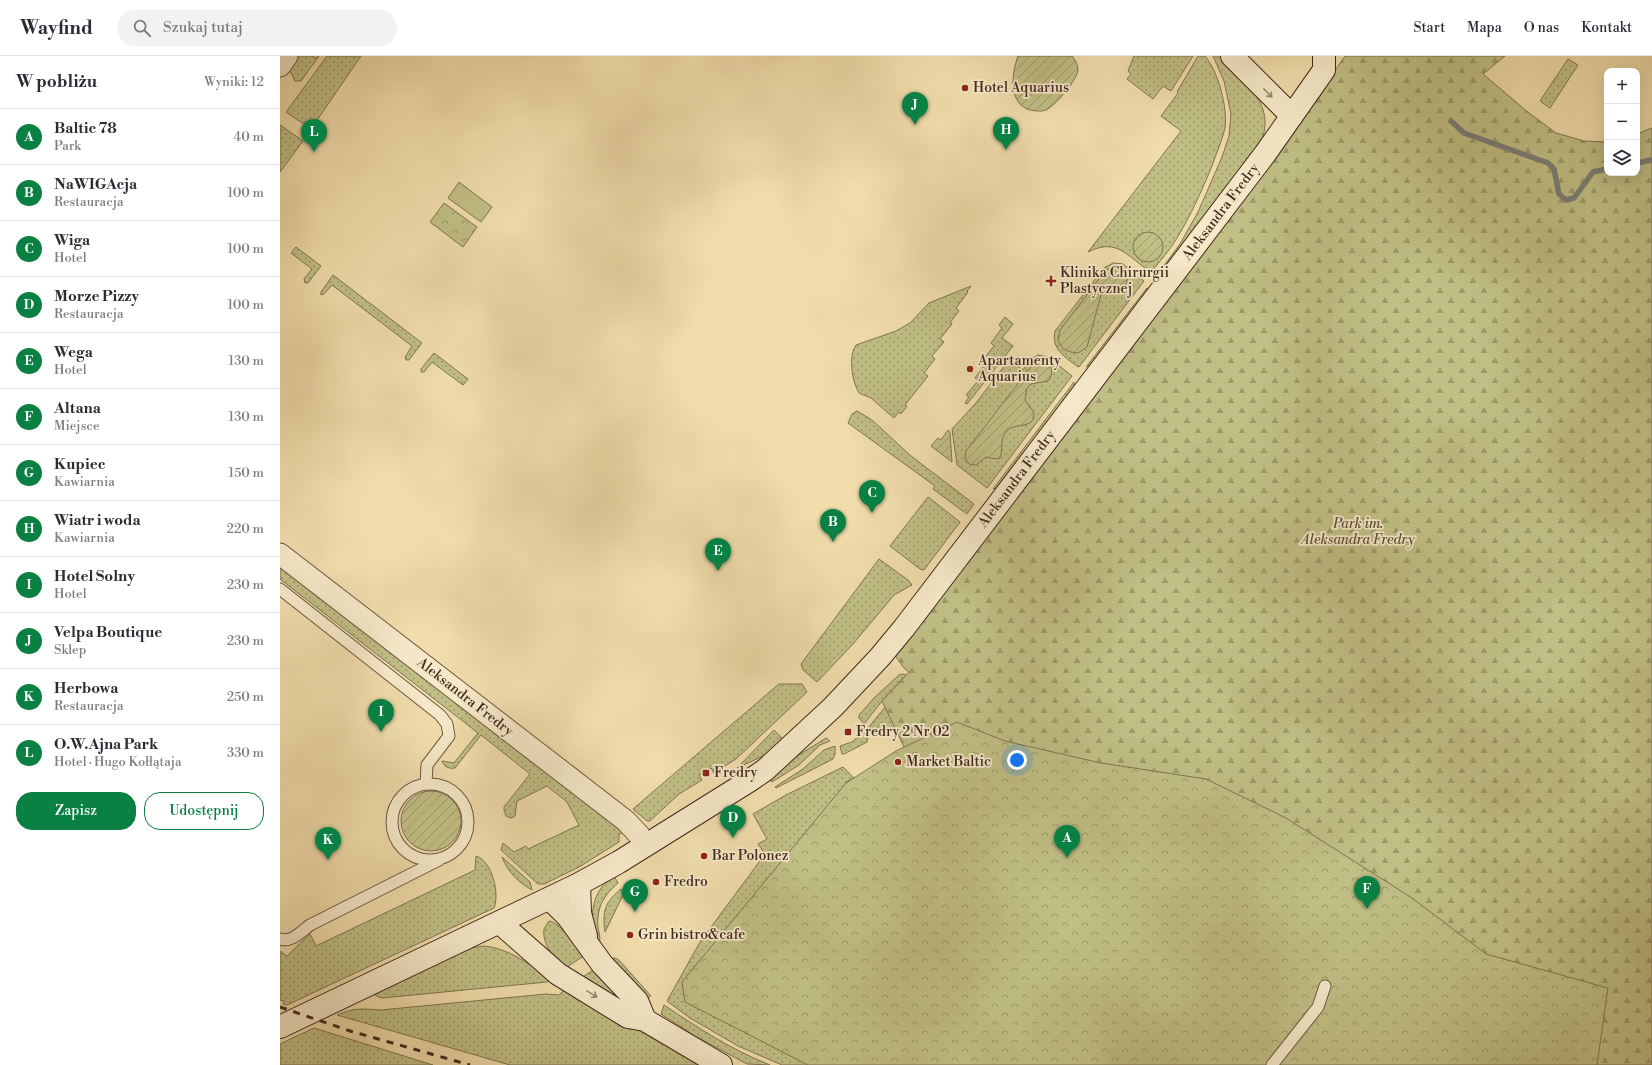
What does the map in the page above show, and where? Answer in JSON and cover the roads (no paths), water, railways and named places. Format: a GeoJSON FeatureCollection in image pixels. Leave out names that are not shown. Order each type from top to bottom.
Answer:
{"type":"FeatureCollection","features":[{"type":"Feature","properties":{"kind":"street"},"geometry":{"type":"LineString","coordinates":[[280,66],[287,56]]}},
{"type":"Feature","properties":{"kind":"street"},"geometry":{"type":"LineString","coordinates":[[1240,60],[1292,116]]}},
{"type":"Feature","properties":{"kind":"street","name":"Aleksandra Fredry"},"geometry":{"type":"LineString","coordinates":[[280,1027],[550,899],[619,862],[749,782],[823,717],[880,657],[928,597],[1265,154],[1292,116],[1327,61]]}},
{"type":"Feature","properties":{"kind":"street","name":"Aleksandra Fredry"},"geometry":{"type":"LineString","coordinates":[[280,554],[626,821],[639,835],[645,845]]}},
{"type":"Feature","properties":{"kind":"street"},"geometry":{"type":"LineString","coordinates":[[580,884],[580,913],[591,950]]}},
{"type":"Feature","properties":{"kind":"street"},"geometry":{"type":"LineString","coordinates":[[550,899],[568,917],[591,950],[637,1001],[645,1020]]}},
{"type":"Feature","properties":{"kind":"street"},"geometry":{"type":"LineString","coordinates":[[521,912],[543,953],[558,974]]}},
{"type":"Feature","properties":{"kind":"street"},"geometry":{"type":"LineString","coordinates":[[500,923],[558,974],[628,1017],[645,1020],[721,1065]]}},
{"type":"Feature","properties":{"kind":"lane"},"geometry":{"type":"LineString","coordinates":[[280,589],[440,715],[447,724],[448,736],[427,765],[426,784]]}},
{"type":"Feature","properties":{"kind":"lane"},"geometry":{"type":"LineString","coordinates":[[280,939],[284,941],[292,939],[310,925],[454,852],[461,844],[466,834],[468,822],[465,809],[459,798],[450,790],[438,785],[426,784],[414,788],[403,795],[395,806],[392,818],[393,831],[398,843],[407,852],[418,858],[431,860],[444,857]]}},
{"type":"Feature","properties":{"kind":"lane"},"geometry":{"type":"LineString","coordinates":[[1272,1065],[1318,1007],[1325,986]]}},
{"type":"Feature","properties":{"kind":"waterway"},"geometry":{"type":"LineString","coordinates":[[1451,121],[1464,133],[1548,163],[1554,169],[1559,194],[1566,200],[1574,198],[1593,172],[1604,170]]}},
{"type":"Feature","properties":{"kind":"waterway"},"geometry":{"type":"LineString","coordinates":[[1640,162],[1652,160]]}},
{"type":"Feature","properties":{"kind":"railway"},"geometry":{"type":"LineString","coordinates":[[280,1007],[350,1031],[470,1065]]}},
{"type":"Feature","properties":{"kind":"place","name":"Hotel Aquarius"},"geometry":{"type":"Point","coordinates":[965,88]}},
{"type":"Feature","properties":{"kind":"place","name":"Velpa Boutique"},"geometry":{"type":"Point","coordinates":[915,125]}},
{"type":"Feature","properties":{"kind":"place","name":"Wiatr i woda"},"geometry":{"type":"Point","coordinates":[1006,150]}},
{"type":"Feature","properties":{"kind":"place","name":"O.W.Ajna Park"},"geometry":{"type":"Point","coordinates":[314,152]}},
{"type":"Feature","properties":{"kind":"place","name":"Klinika Chirurgii Plastycznej"},"geometry":{"type":"Point","coordinates":[1051,281]}},
{"type":"Feature","properties":{"kind":"place","name":"Apartamenty Aquarius"},"geometry":{"type":"Point","coordinates":[970,369]}},
{"type":"Feature","properties":{"kind":"place","name":"Wiga"},"geometry":{"type":"Point","coordinates":[872,513]}},
{"type":"Feature","properties":{"kind":"place","name":"NaWIGAcja"},"geometry":{"type":"Point","coordinates":[833,542]}},
{"type":"Feature","properties":{"kind":"place","name":"Wega"},"geometry":{"type":"Point","coordinates":[718,571]}},
{"type":"Feature","properties":{"kind":"place","name":"Hotel Solny"},"geometry":{"type":"Point","coordinates":[381,732]}},
{"type":"Feature","properties":{"kind":"place","name":"Fredry 2 Nr 02"},"geometry":{"type":"Point","coordinates":[848,732]}},
{"type":"Feature","properties":{"kind":"place","name":"Market Baltic"},"geometry":{"type":"Point","coordinates":[898,762]}},
{"type":"Feature","properties":{"kind":"place","name":"Fredry"},"geometry":{"type":"Point","coordinates":[706,773]}},
{"type":"Feature","properties":{"kind":"place","name":"Morze Pizzy"},"geometry":{"type":"Point","coordinates":[733,838]}},
{"type":"Feature","properties":{"kind":"place","name":"Bar Polonez"},"geometry":{"type":"Point","coordinates":[704,856]}},
{"type":"Feature","properties":{"kind":"place","name":"Baltic 78"},"geometry":{"type":"Point","coordinates":[1067,858]}},
{"type":"Feature","properties":{"kind":"place","name":"Herbowa"},"geometry":{"type":"Point","coordinates":[328,860]}},
{"type":"Feature","properties":{"kind":"place","name":"Fredro"},"geometry":{"type":"Point","coordinates":[656,882]}},
{"type":"Feature","properties":{"kind":"place","name":"Altana"},"geometry":{"type":"Point","coordinates":[1367,909]}},
{"type":"Feature","properties":{"kind":"place","name":"Kupiec"},"geometry":{"type":"Point","coordinates":[635,912]}},
{"type":"Feature","properties":{"kind":"place","name":"Grin bistro&cafe"},"geometry":{"type":"Point","coordinates":[630,935]}},
{"type":"Feature","properties":{"kind":"park label","name":"Park im. Aleksandra Fredry"},"geometry":{"type":"Point","coordinates":[1358,532]}}]}
